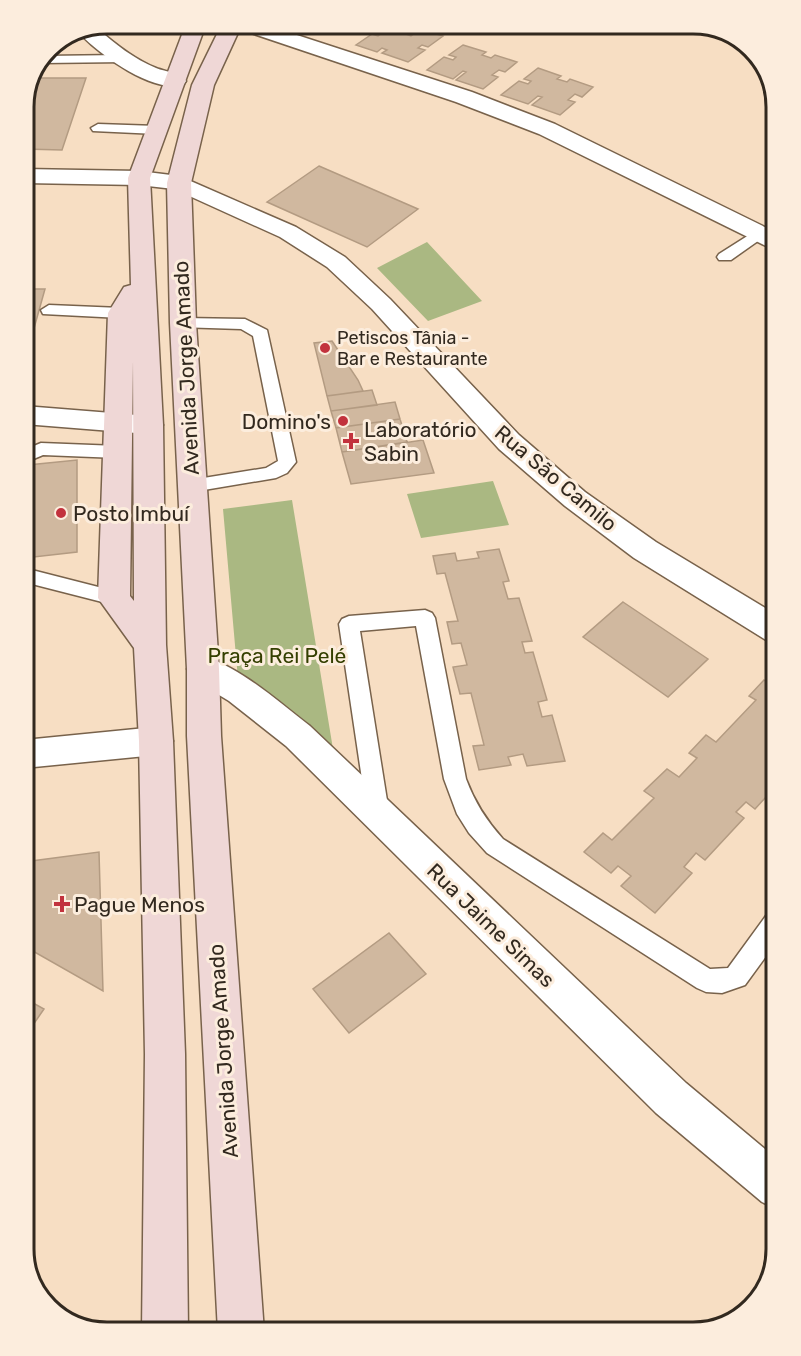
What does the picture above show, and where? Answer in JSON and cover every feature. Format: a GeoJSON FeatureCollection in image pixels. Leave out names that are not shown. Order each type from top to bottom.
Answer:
{"type":"FeatureCollection","features":[{"type":"Feature","properties":{"kind":"main road","name":"Avenida Jorge Amado"},"geometry":{"type":"LineString","coordinates":[[165,1321],[165,1054],[156,741],[150,645],[148,425],[139,178],[192,35]]}},
{"type":"Feature","properties":{"kind":"main road","name":"Avenida Jorge Amado"},"geometry":{"type":"LineString","coordinates":[[227,35],[203,85],[179,183],[183,323],[203,669],[204,736],[240,1321]]}},
{"type":"Feature","properties":{"kind":"main road"},"geometry":{"type":"LineString","coordinates":[[150,645],[114,598],[122,313],[128,297],[142,283],[182,280]]}},
{"type":"Feature","properties":{"kind":"street"},"geometry":{"type":"LineString","coordinates":[[276,35],[464,97],[547,129],[766,237]]}},
{"type":"Feature","properties":{"kind":"street"},"geometry":{"type":"LineString","coordinates":[[94,36],[121,59],[145,72],[176,81]]}},
{"type":"Feature","properties":{"kind":"street","name":"Rua São Camilo"},"geometry":{"type":"LineString","coordinates":[[35,176],[139,178],[179,183],[288,232],[336,262],[381,304],[509,442],[575,500],[645,550],[766,624]]}},
{"type":"Feature","properties":{"kind":"street"},"geometry":{"type":"LineString","coordinates":[[35,416],[148,425]]}},
{"type":"Feature","properties":{"kind":"street","name":"Rua Jaime Simas"},"geometry":{"type":"LineString","coordinates":[[203,669],[241,692],[298,736],[671,1098],[766,1178]]}},
{"type":"Feature","properties":{"kind":"street"},"geometry":{"type":"LineString","coordinates":[[35,753],[156,741]]}},
{"type":"Feature","properties":{"kind":"lane"},"geometry":{"type":"LineString","coordinates":[[53,60],[121,59]]}},
{"type":"Feature","properties":{"kind":"lane"},"geometry":{"type":"LineString","coordinates":[[98,128],[156,130]]}},
{"type":"Feature","properties":{"kind":"lane"},"geometry":{"type":"LineString","coordinates":[[725,257],[766,239]]}},
{"type":"Feature","properties":{"kind":"lane"},"geometry":{"type":"LineString","coordinates":[[49,310],[122,313]]}},
{"type":"Feature","properties":{"kind":"lane"},"geometry":{"type":"LineString","coordinates":[[183,323],[245,324],[261,334],[286,462],[281,469],[270,474],[192,486]]}},
{"type":"Feature","properties":{"kind":"lane"},"geometry":{"type":"LineString","coordinates":[[35,452],[41,449],[118,452]]}},
{"type":"Feature","properties":{"kind":"lane"},"geometry":{"type":"LineString","coordinates":[[35,578],[114,598]]}},
{"type":"Feature","properties":{"kind":"lane"},"geometry":{"type":"LineString","coordinates":[[379,817],[350,624],[425,618],[455,779],[465,807],[477,826],[495,846],[706,980],[722,981],[736,977],[766,936]]}},
{"type":"Feature","properties":{"kind":"green space"},"geometry":{"type":"Polygon","coordinates":[[[427,242],[482,301],[428,321],[377,268],[427,242]]]}},
{"type":"Feature","properties":{"kind":"green space"},"geometry":{"type":"Polygon","coordinates":[[[493,481],[509,525],[421,538],[407,494],[493,481]]]}},
{"type":"Feature","properties":{"kind":"green space","name":"Praça Rei Pelé"},"geometry":{"type":"Polygon","coordinates":[[[292,500],[333,749],[238,679],[223,509],[292,500]]]}},
{"type":"Feature","properties":{"kind":"building"},"geometry":{"type":"Polygon","coordinates":[[[371,35],[443,36],[428,47],[422,45],[418,48],[425,50],[408,62],[382,53],[387,50],[382,48],[377,52],[356,45],[371,35]]]}},
{"type":"Feature","properties":{"kind":"building"},"geometry":{"type":"Polygon","coordinates":[[[463,45],[486,52],[482,55],[491,58],[495,55],[517,62],[505,72],[499,70],[492,75],[498,77],[483,89],[456,80],[466,72],[463,71],[453,79],[427,70],[444,57],[453,60],[456,57],[449,55],[463,45]]]}},
{"type":"Feature","properties":{"kind":"building"},"geometry":{"type":"Polygon","coordinates":[[[538,68],[561,76],[557,79],[567,82],[570,79],[593,87],[582,97],[575,94],[568,100],[575,102],[560,115],[532,105],[542,97],[538,96],[528,104],[501,95],[519,81],[528,84],[531,81],[524,79],[538,68]]]}},
{"type":"Feature","properties":{"kind":"building"},"geometry":{"type":"Polygon","coordinates":[[[41,78],[86,78],[62,150],[35,149],[35,103],[40,80],[41,78]]]}},
{"type":"Feature","properties":{"kind":"building"},"geometry":{"type":"Polygon","coordinates":[[[319,166],[418,209],[367,247],[267,202],[319,166]]]}},
{"type":"Feature","properties":{"kind":"building"},"geometry":{"type":"Polygon","coordinates":[[[35,289],[45,289],[35,325],[35,289]]]}},
{"type":"Feature","properties":{"kind":"building"},"geometry":{"type":"Polygon","coordinates":[[[332,341],[363,391],[327,396],[314,343],[332,341]]]}},
{"type":"Feature","properties":{"kind":"building"},"geometry":{"type":"Polygon","coordinates":[[[372,390],[377,405],[331,411],[327,396],[372,390]]]}},
{"type":"Feature","properties":{"kind":"building"},"geometry":{"type":"Polygon","coordinates":[[[395,402],[400,419],[336,428],[331,411],[395,402]]]}},
{"type":"Feature","properties":{"kind":"building"},"geometry":{"type":"Polygon","coordinates":[[[400,419],[407,442],[342,452],[336,428],[400,419]]]}},
{"type":"Feature","properties":{"kind":"building"},"geometry":{"type":"Polygon","coordinates":[[[423,440],[434,473],[351,484],[342,452],[423,440]]]}},
{"type":"Feature","properties":{"kind":"building"},"geometry":{"type":"Polygon","coordinates":[[[77,460],[77,552],[35,557],[35,464],[77,460]]]}},
{"type":"Feature","properties":{"kind":"building"},"geometry":{"type":"Polygon","coordinates":[[[499,549],[509,581],[503,582],[508,599],[519,598],[532,641],[522,642],[525,653],[533,652],[547,700],[538,702],[542,717],[552,715],[565,761],[527,766],[523,754],[508,757],[511,765],[479,770],[473,746],[484,745],[471,693],[460,694],[453,667],[467,665],[461,643],[452,644],[447,622],[458,621],[445,573],[437,574],[433,556],[455,553],[457,561],[479,558],[477,552],[499,549]]]}},
{"type":"Feature","properties":{"kind":"building"},"geometry":{"type":"Polygon","coordinates":[[[623,602],[708,659],[668,697],[583,637],[623,602]]]}},
{"type":"Feature","properties":{"kind":"building"},"geometry":{"type":"Polygon","coordinates":[[[764,680],[766,681],[766,797],[755,809],[746,802],[736,812],[744,818],[705,860],[696,853],[684,867],[692,873],[655,913],[621,886],[631,876],[618,866],[611,873],[584,852],[603,833],[612,840],[654,798],[644,791],[667,769],[679,777],[697,758],[689,753],[706,735],[716,742],[756,700],[749,696],[764,680]]]}},
{"type":"Feature","properties":{"kind":"building","name":"Pague Menos"},"geometry":{"type":"Polygon","coordinates":[[[99,852],[103,991],[35,952],[35,861],[99,852]]]}},
{"type":"Feature","properties":{"kind":"building"},"geometry":{"type":"Polygon","coordinates":[[[389,933],[426,974],[349,1033],[313,989],[389,933]]]}},
{"type":"Feature","properties":{"kind":"building"},"geometry":{"type":"Polygon","coordinates":[[[35,1004],[44,1009],[35,1022],[35,1004]]]}},
{"type":"Feature","properties":{"kind":"place","name":"Petiscos Tânia - Bar e Restaurante"},"geometry":{"type":"Point","coordinates":[325,348]}},
{"type":"Feature","properties":{"kind":"place","name":"Domino's"},"geometry":{"type":"Point","coordinates":[343,421]}},
{"type":"Feature","properties":{"kind":"place","name":"Laboratório Sabin"},"geometry":{"type":"Point","coordinates":[351,441]}},
{"type":"Feature","properties":{"kind":"place","name":"Posto Imbuí"},"geometry":{"type":"Point","coordinates":[61,513]}},
{"type":"Feature","properties":{"kind":"place","name":"Pague Menos"},"geometry":{"type":"Point","coordinates":[62,904]}}]}
